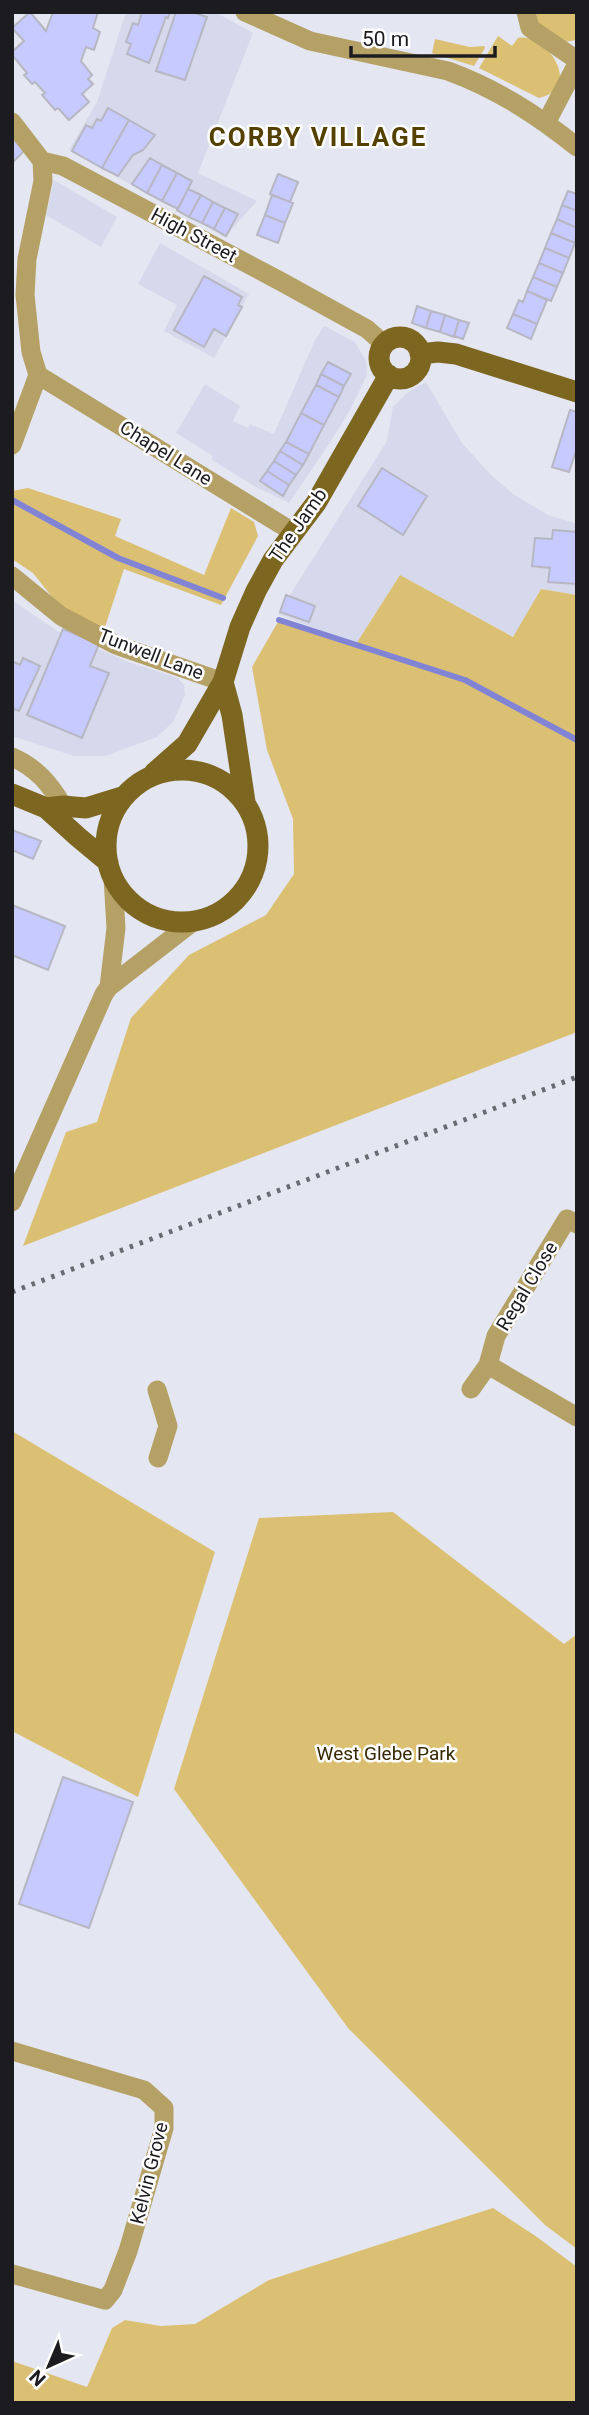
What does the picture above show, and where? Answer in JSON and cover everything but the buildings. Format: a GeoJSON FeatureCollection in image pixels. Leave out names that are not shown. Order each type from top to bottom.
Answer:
{"type":"FeatureCollection","features":[{"type":"Feature","properties":{"kind":"main road"},"geometry":{"type":"LineString","coordinates":[[395,337],[414,342],[420,354],[414,373],[402,378],[384,372],[379,361],[384,344],[395,337]]}},
{"type":"Feature","properties":{"kind":"main road"},"geometry":{"type":"LineString","coordinates":[[420,354],[456,354],[577,392]]}},
{"type":"Feature","properties":{"kind":"main road","name":"The Jamb"},"geometry":{"type":"LineString","coordinates":[[150,776],[187,744],[223,682],[240,627],[256,591],[273,560],[316,503],[389,375]]}},
{"type":"Feature","properties":{"kind":"main road"},"geometry":{"type":"LineString","coordinates":[[223,682],[232,715],[244,802]]}},
{"type":"Feature","properties":{"kind":"main road"},"geometry":{"type":"LineString","coordinates":[[55,807],[78,838],[110,870],[133,904],[162,919],[194,921],[219,913],[239,897],[253,876],[259,850],[256,825],[244,802],[226,783],[202,772],[176,770],[150,776],[125,796],[112,815],[106,838],[110,870]]}},
{"type":"Feature","properties":{"kind":"main road"},"geometry":{"type":"LineString","coordinates":[[12,794],[55,807],[86,808],[125,796]]}},
{"type":"Feature","properties":{"kind":"street"},"geometry":{"type":"LineString","coordinates":[[246,12],[285,21],[310,41],[449,71],[492,89],[546,123],[577,147]]}},
{"type":"Feature","properties":{"kind":"street"},"geometry":{"type":"LineString","coordinates":[[526,12],[530,28],[577,62],[546,123]]}},
{"type":"Feature","properties":{"kind":"street"},"geometry":{"type":"LineString","coordinates":[[12,122],[42,161],[43,181],[27,259],[24,295],[31,352],[37,375],[12,445]]}},
{"type":"Feature","properties":{"kind":"street","name":"High Street"},"geometry":{"type":"LineString","coordinates":[[42,161],[63,166],[280,281],[367,329],[384,344]]}},
{"type":"Feature","properties":{"kind":"street","name":"Chapel Lane"},"geometry":{"type":"LineString","coordinates":[[37,375],[293,532]]}},
{"type":"Feature","properties":{"kind":"street","name":"Tunwell Lane"},"geometry":{"type":"LineString","coordinates":[[12,576],[61,615],[116,645],[223,682]]}},
{"type":"Feature","properties":{"kind":"street"},"geometry":{"type":"LineString","coordinates":[[12,757],[38,771],[52,787],[55,807]]}},
{"type":"Feature","properties":{"kind":"street"},"geometry":{"type":"LineString","coordinates":[[12,1202],[97,1006],[108,987],[116,928],[110,870]]}},
{"type":"Feature","properties":{"kind":"street"},"geometry":{"type":"LineString","coordinates":[[108,987],[194,921]]}},
{"type":"Feature","properties":{"kind":"street","name":"Regal Close"},"geometry":{"type":"LineString","coordinates":[[471,1389],[488,1365],[496,1336],[567,1219],[577,1224]]}},
{"type":"Feature","properties":{"kind":"street"},"geometry":{"type":"LineString","coordinates":[[488,1365],[577,1417]]}},
{"type":"Feature","properties":{"kind":"street"},"geometry":{"type":"LineString","coordinates":[[157,1390],[168,1426],[158,1458]]}},
{"type":"Feature","properties":{"kind":"street","name":"Kelvin Grove"},"geometry":{"type":"LineString","coordinates":[[12,2051],[144,2090],[164,2108],[164,2129],[128,2251],[113,2290],[104,2300],[12,2274]]}},
{"type":"Feature","properties":{"kind":"shaded area"},"geometry":{"type":"Polygon","coordinates":[[[126,12],[215,12],[253,33],[198,173],[257,201],[225,237],[69,150],[97,102],[126,12]]]}},
{"type":"Feature","properties":{"kind":"shaded area"},"geometry":{"type":"Polygon","coordinates":[[[54,180],[117,217],[101,247],[46,215],[54,180]]]}},
{"type":"Feature","properties":{"kind":"shaded area"},"geometry":{"type":"Polygon","coordinates":[[[160,243],[249,294],[214,358],[164,331],[177,305],[138,284],[160,243]]]}},
{"type":"Feature","properties":{"kind":"shaded area"},"geometry":{"type":"Polygon","coordinates":[[[324,326],[355,342],[366,361],[367,375],[350,410],[289,503],[256,487],[212,460],[213,456],[176,433],[205,384],[240,406],[233,421],[248,428],[250,424],[274,434],[315,340],[324,326]]]}},
{"type":"Feature","properties":{"kind":"shaded area"},"geometry":{"type":"Polygon","coordinates":[[[426,382],[462,443],[489,473],[513,494],[548,515],[577,524],[577,595],[541,589],[514,637],[400,575],[356,644],[278,614],[387,441],[393,407],[408,392],[426,382]]]}},
{"type":"Feature","properties":{"kind":"shaded area"},"geometry":{"type":"Polygon","coordinates":[[[12,600],[57,631],[128,662],[178,678],[184,685],[185,695],[173,722],[157,737],[105,756],[74,756],[12,736],[12,600]]]}},
{"type":"Feature","properties":{"kind":"green space"},"geometry":{"type":"Polygon","coordinates":[[[536,12],[577,12],[577,40],[564,42],[538,23],[536,12]]]}},
{"type":"Feature","properties":{"kind":"green space"},"geometry":{"type":"Polygon","coordinates":[[[498,36],[512,46],[518,38],[529,38],[549,51],[560,73],[559,83],[552,92],[539,98],[479,68],[498,36]]]}},
{"type":"Feature","properties":{"kind":"green space"},"geometry":{"type":"Polygon","coordinates":[[[435,39],[485,48],[474,66],[432,53],[435,39]]]}},
{"type":"Feature","properties":{"kind":"green space"},"geometry":{"type":"Polygon","coordinates":[[[28,488],[121,519],[115,536],[204,575],[231,508],[254,522],[258,536],[221,605],[124,569],[103,633],[64,612],[33,573],[12,559],[12,491],[28,488]]]}},
{"type":"Feature","properties":{"kind":"green space"},"geometry":{"type":"Polygon","coordinates":[[[400,575],[513,637],[541,589],[577,595],[577,1032],[23,1246],[66,1132],[97,1122],[131,1018],[189,955],[266,915],[294,874],[293,819],[267,750],[252,667],[279,620],[356,644],[400,575]]]}},
{"type":"Feature","properties":{"kind":"green space"},"geometry":{"type":"Polygon","coordinates":[[[12,1431],[215,1552],[138,1797],[12,1731],[12,1431]]]}},
{"type":"Feature","properties":{"kind":"green space","name":"West Glebe Park"},"geometry":{"type":"Polygon","coordinates":[[[393,1512],[564,1644],[577,1634],[577,2249],[545,2225],[348,2028],[174,1789],[259,1518],[393,1512]]]}},
{"type":"Feature","properties":{"kind":"green space"},"geometry":{"type":"Polygon","coordinates":[[[493,2208],[577,2267],[577,2403],[12,2403],[12,2361],[87,2387],[112,2328],[125,2320],[161,2326],[195,2324],[269,2280],[493,2208]]]}},
{"type":"Feature","properties":{"kind":"waterway"},"geometry":{"type":"LineString","coordinates":[[12,500],[118,558],[223,598]]}},
{"type":"Feature","properties":{"kind":"waterway"},"geometry":{"type":"LineString","coordinates":[[279,620],[465,680],[577,740]]}},
{"type":"Feature","properties":{"kind":"railway"},"geometry":{"type":"LineString","coordinates":[[12,1292],[577,1077]]}},
{"type":"Feature","properties":{"kind":"district","name":"CORBY VILLAGE"},"geometry":{"type":"Point","coordinates":[318,137]}}]}
